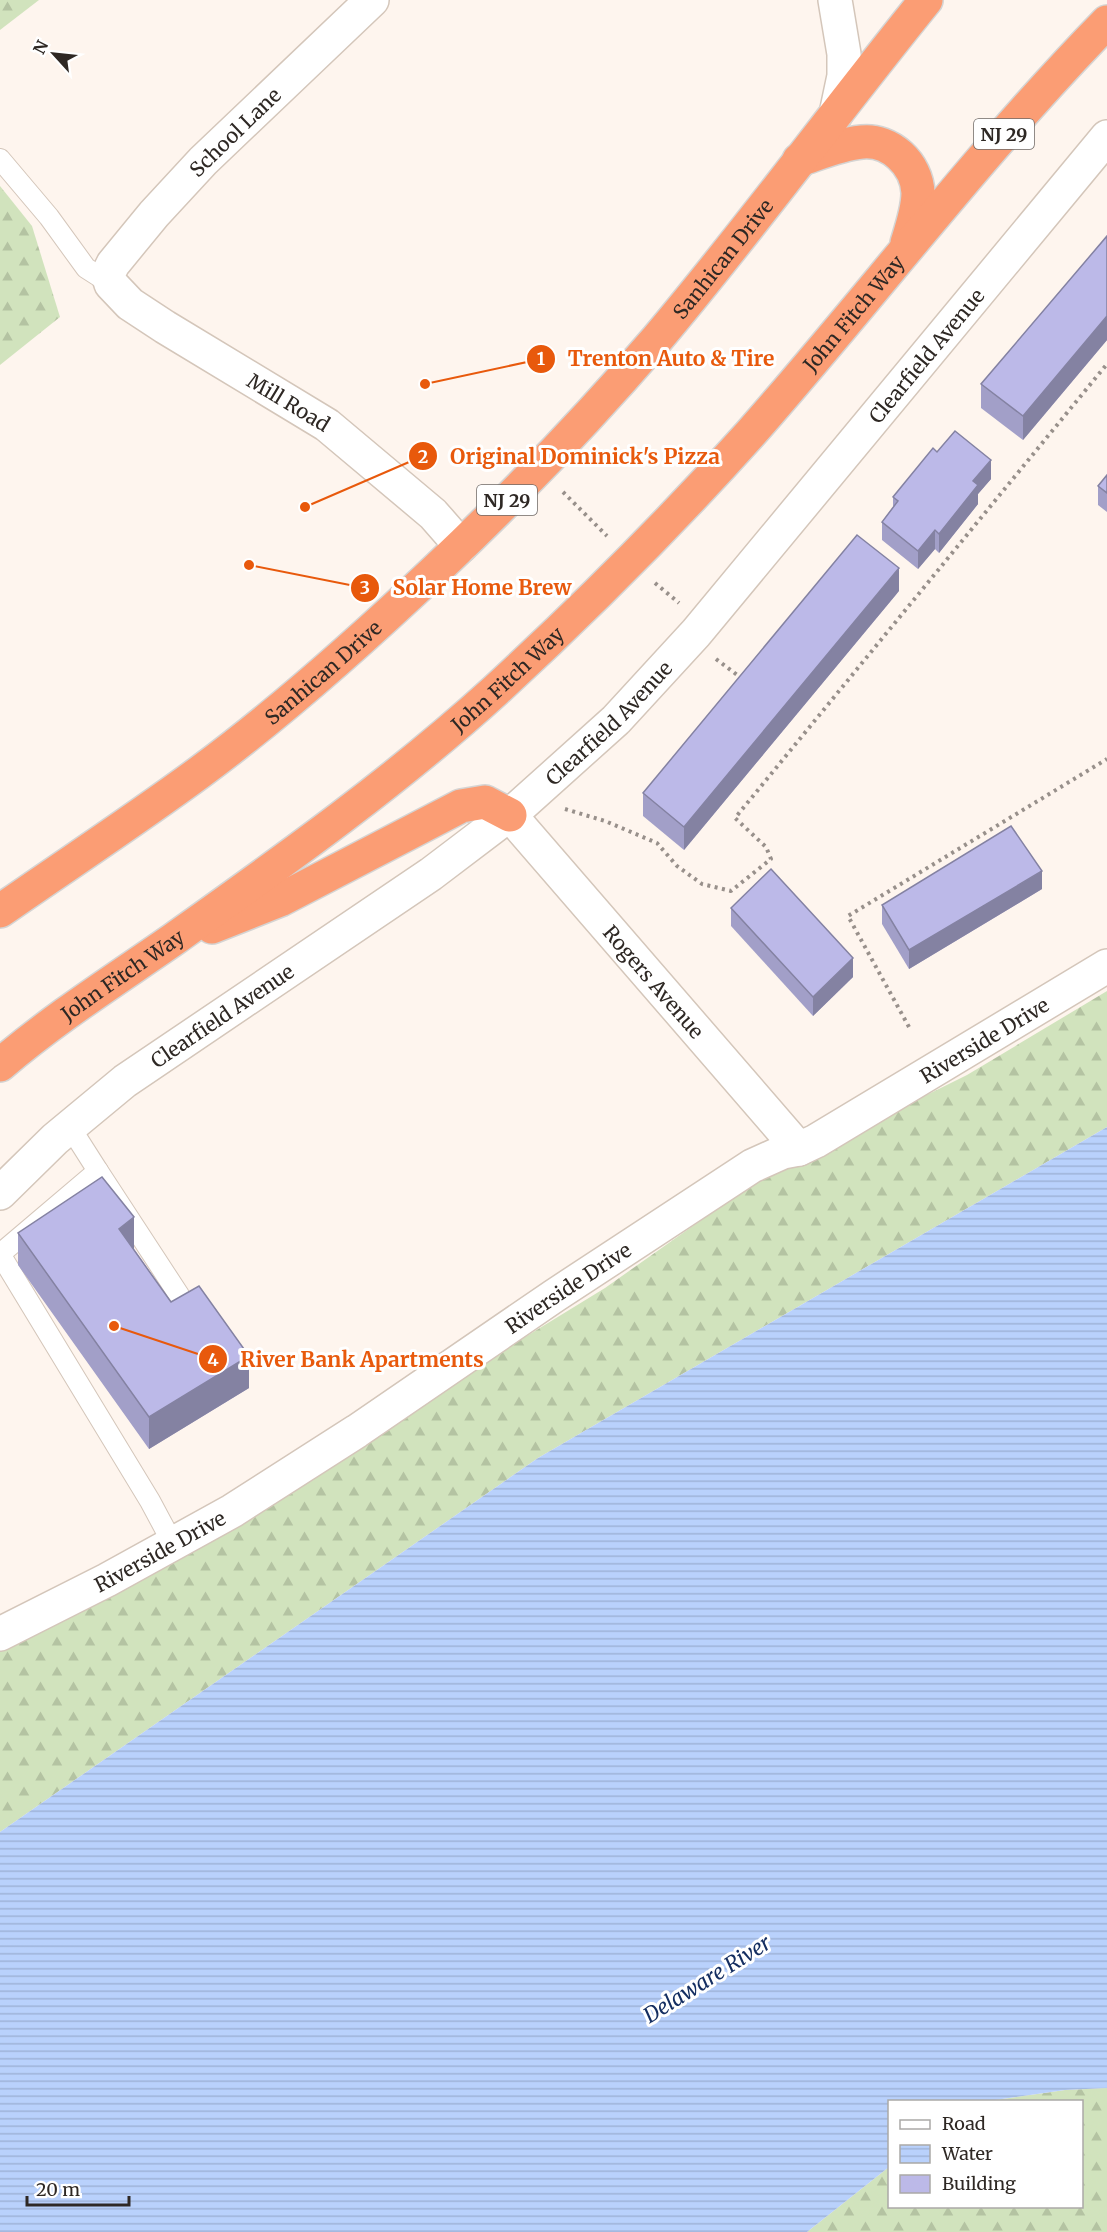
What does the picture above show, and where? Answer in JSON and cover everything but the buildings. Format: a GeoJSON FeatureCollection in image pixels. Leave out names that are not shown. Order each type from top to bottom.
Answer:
{"type":"FeatureCollection","features":[{"type":"Feature","properties":{"kind":"highway","name":"Sanhican Drive"},"geometry":{"type":"LineString","coordinates":[[0,911],[209,765],[311,684],[461,546],[566,438],[655,340],[735,244],[926,0]]}},
{"type":"Feature","properties":{"kind":"highway","name":"John Fitch Way"},"geometry":{"type":"LineString","coordinates":[[0,1065],[70,1010],[293,855],[382,786],[495,691],[631,561],[749,435],[1032,101],[1107,22]]}},
{"type":"Feature","properties":{"kind":"highway"},"geometry":{"type":"LineString","coordinates":[[799,160],[841,145],[863,141],[885,145],[895,151],[911,169],[918,191],[917,205],[905,250]]}},
{"type":"Feature","properties":{"kind":"highway"},"geometry":{"type":"LineString","coordinates":[[163,946],[280,900],[461,806],[485,802],[510,814]]}},
{"type":"Feature","properties":{"kind":"street","name":"School Lane"},"geometry":{"type":"LineString","coordinates":[[110,279],[113,264],[154,214],[203,161],[372,0]]}},
{"type":"Feature","properties":{"kind":"street"},"geometry":{"type":"LineString","coordinates":[[835,0],[844,54],[844,76],[836,114]]}},
{"type":"Feature","properties":{"kind":"street","name":"Clearfield Avenue"},"geometry":{"type":"LineString","coordinates":[[0,1193],[70,1127],[125,1081],[431,874],[510,814],[616,720],[696,633],[1107,137]]}},
{"type":"Feature","properties":{"kind":"street","name":"Mill Road"},"geometry":{"type":"LineString","coordinates":[[110,279],[130,304],[327,425],[433,514],[461,546]]}},
{"type":"Feature","properties":{"kind":"street","name":"Rogers Avenue"},"geometry":{"type":"LineString","coordinates":[[510,814],[799,1149]]}},
{"type":"Feature","properties":{"kind":"street","name":"Riverside Drive"},"geometry":{"type":"LineString","coordinates":[[0,1634],[107,1580],[232,1511],[357,1431],[554,1296],[752,1166],[783,1152],[816,1142],[1107,966]]}},
{"type":"Feature","properties":{"kind":"lane"},"geometry":{"type":"LineString","coordinates":[[0,159],[49,217],[86,268],[110,279]]}},
{"type":"Feature","properties":{"kind":"lane"},"geometry":{"type":"LineString","coordinates":[[70,1127],[179,1295]]}},
{"type":"Feature","properties":{"kind":"lane"},"geometry":{"type":"LineString","coordinates":[[98,1171],[0,1254],[150,1501],[173,1544]]}},
{"type":"Feature","properties":{"kind":"path"},"geometry":{"type":"LineString","coordinates":[[561,808],[605,821],[657,843],[677,866],[702,884],[731,891],[771,859],[766,847],[735,818],[1107,364]]}},
{"type":"Feature","properties":{"kind":"path"},"geometry":{"type":"LineString","coordinates":[[711,655],[744,680]]}},
{"type":"Feature","properties":{"kind":"path"},"geometry":{"type":"LineString","coordinates":[[909,1027],[848,916],[1107,759]]}},
{"type":"Feature","properties":{"kind":"green space"},"geometry":{"type":"Polygon","coordinates":[[[0,0],[39,0],[0,30],[0,0]]]}},
{"type":"Feature","properties":{"kind":"green space"},"geometry":{"type":"Polygon","coordinates":[[[0,186],[32,226],[60,317],[0,365],[0,186]]]}},
{"type":"Feature","properties":{"kind":"green space"},"geometry":{"type":"Polygon","coordinates":[[[1107,991],[1107,1127],[538,1458],[0,1832],[0,1649],[89,1605],[605,1288],[765,1175],[967,1075],[1107,991]]]}},
{"type":"Feature","properties":{"kind":"green space"},"geometry":{"type":"Polygon","coordinates":[[[1107,2088],[1107,2232],[807,2232],[888,2168],[888,2208],[1083,2208],[1083,2100],[995,2100],[1065,2090],[1107,2088]]]}},
{"type":"Feature","properties":{"kind":"water","name":"Delaware River"},"geometry":{"type":"Polygon","coordinates":[[[1107,1127],[1107,2088],[1065,2090],[995,2100],[888,2100],[888,2168],[807,2232],[0,2232],[0,1832],[538,1458],[1107,1127]]]}},
{"type":"Feature","properties":{"kind":"place","name":"Trenton Auto & Tire"},"geometry":{"type":"Point","coordinates":[425,384]}},
{"type":"Feature","properties":{"kind":"place","name":"Original Dominick's Pizza"},"geometry":{"type":"Point","coordinates":[305,507]}},
{"type":"Feature","properties":{"kind":"place","name":"Solar Home Brew"},"geometry":{"type":"Point","coordinates":[249,565]}},
{"type":"Feature","properties":{"kind":"place","name":"River Bank Apartments"},"geometry":{"type":"Point","coordinates":[114,1326]}}]}
